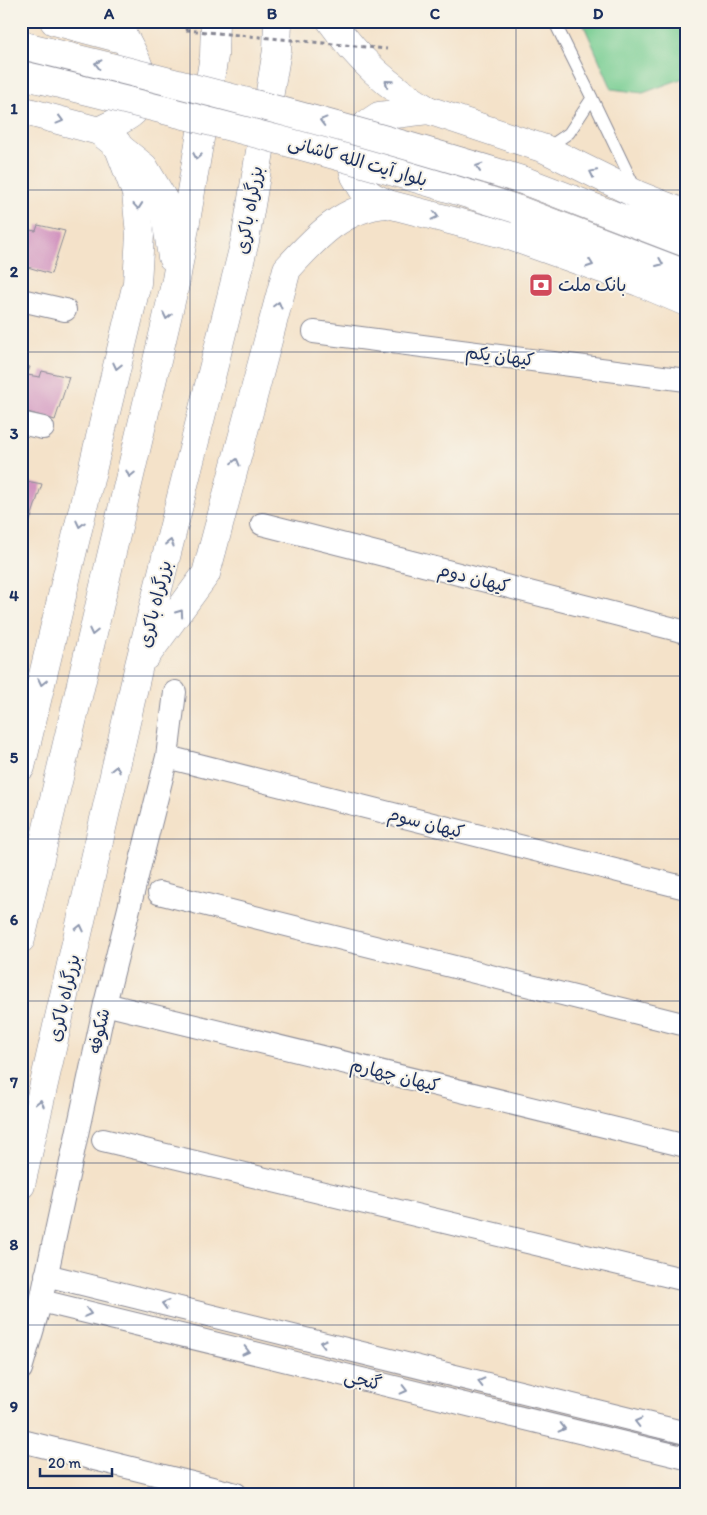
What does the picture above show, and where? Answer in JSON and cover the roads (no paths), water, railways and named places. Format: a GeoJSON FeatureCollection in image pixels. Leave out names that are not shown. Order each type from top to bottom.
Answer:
{"type":"FeatureCollection","features":[{"type":"Feature","properties":{"kind":"main road"},"geometry":{"type":"LineString","coordinates":[[54,21],[126,40],[141,69],[143,84],[140,100],[132,113],[108,137]]}},
{"type":"Feature","properties":{"kind":"main road"},"geometry":{"type":"LineString","coordinates":[[21,939],[176,280],[214,56],[215,21]]}},
{"type":"Feature","properties":{"kind":"main road","name":"بزرگراه باکری"},"geometry":{"type":"LineString","coordinates":[[21,1185],[139,665],[244,241],[277,50],[278,21]]}},
{"type":"Feature","properties":{"kind":"main road"},"geometry":{"type":"LineString","coordinates":[[331,21],[353,51],[386,83],[428,110],[544,149],[638,194],[686,214]]}},
{"type":"Feature","properties":{"kind":"main road","name":"بلوار آیت الله کاشانی"},"geometry":{"type":"LineString","coordinates":[[21,45],[245,99],[414,146],[525,181],[686,243]]}},
{"type":"Feature","properties":{"kind":"main road","name":"بلوار آیت الله کاشانی"},"geometry":{"type":"LineString","coordinates":[[32,78],[238,127],[406,174],[516,208],[686,274]]}},
{"type":"Feature","properties":{"kind":"main road"},"geometry":{"type":"LineString","coordinates":[[21,110],[108,137],[144,167],[163,199],[176,280]]}},
{"type":"Feature","properties":{"kind":"main road"},"geometry":{"type":"LineString","coordinates":[[428,110],[379,116],[367,124],[358,134],[352,148],[351,162],[354,176],[362,188],[388,204],[507,235],[639,282],[686,302]]}},
{"type":"Feature","properties":{"kind":"main road"},"geometry":{"type":"LineString","coordinates":[[21,767],[137,283],[140,235],[136,192],[108,137]]}},
{"type":"Feature","properties":{"kind":"main road"},"geometry":{"type":"LineString","coordinates":[[139,665],[178,616],[206,574],[287,269],[316,236],[354,211],[372,205],[388,204]]}},
{"type":"Feature","properties":{"kind":"street"},"geometry":{"type":"LineString","coordinates":[[21,300],[65,310]]}},
{"type":"Feature","properties":{"kind":"street","name":"کیهان یکم"},"geometry":{"type":"LineString","coordinates":[[314,332],[686,380]]}},
{"type":"Feature","properties":{"kind":"street","name":"کیهان دوم"},"geometry":{"type":"LineString","coordinates":[[262,524],[686,632]]}},
{"type":"Feature","properties":{"kind":"street","name":"شکوفه"},"geometry":{"type":"LineString","coordinates":[[21,1369],[41,1302],[105,1004],[167,757],[175,692]]}},
{"type":"Feature","properties":{"kind":"street","name":"کیهان سوم"},"geometry":{"type":"LineString","coordinates":[[167,757],[686,888]]}},
{"type":"Feature","properties":{"kind":"street"},"geometry":{"type":"LineString","coordinates":[[159,893],[686,1024]]}},
{"type":"Feature","properties":{"kind":"street","name":"کیهان چهارم"},"geometry":{"type":"LineString","coordinates":[[105,1004],[686,1146]]}},
{"type":"Feature","properties":{"kind":"street"},"geometry":{"type":"LineString","coordinates":[[103,1140],[686,1280]]}},
{"type":"Feature","properties":{"kind":"street","name":"گنجی"},"geometry":{"type":"LineString","coordinates":[[46,1275],[686,1433]]}},
{"type":"Feature","properties":{"kind":"street","name":"گنجی"},"geometry":{"type":"LineString","coordinates":[[41,1302],[686,1458]]}},
{"type":"Feature","properties":{"kind":"street"},"geometry":{"type":"LineString","coordinates":[[26,1442],[236,1494]]}},
{"type":"Feature","properties":{"kind":"lane"},"geometry":{"type":"LineString","coordinates":[[554,21],[638,194]]}},
{"type":"Feature","properties":{"kind":"lane"},"geometry":{"type":"LineString","coordinates":[[544,149],[569,133],[592,98]]}},
{"type":"Feature","properties":{"kind":"place","name":"بانک ملت"},"geometry":{"type":"Point","coordinates":[541,285]}}]}
